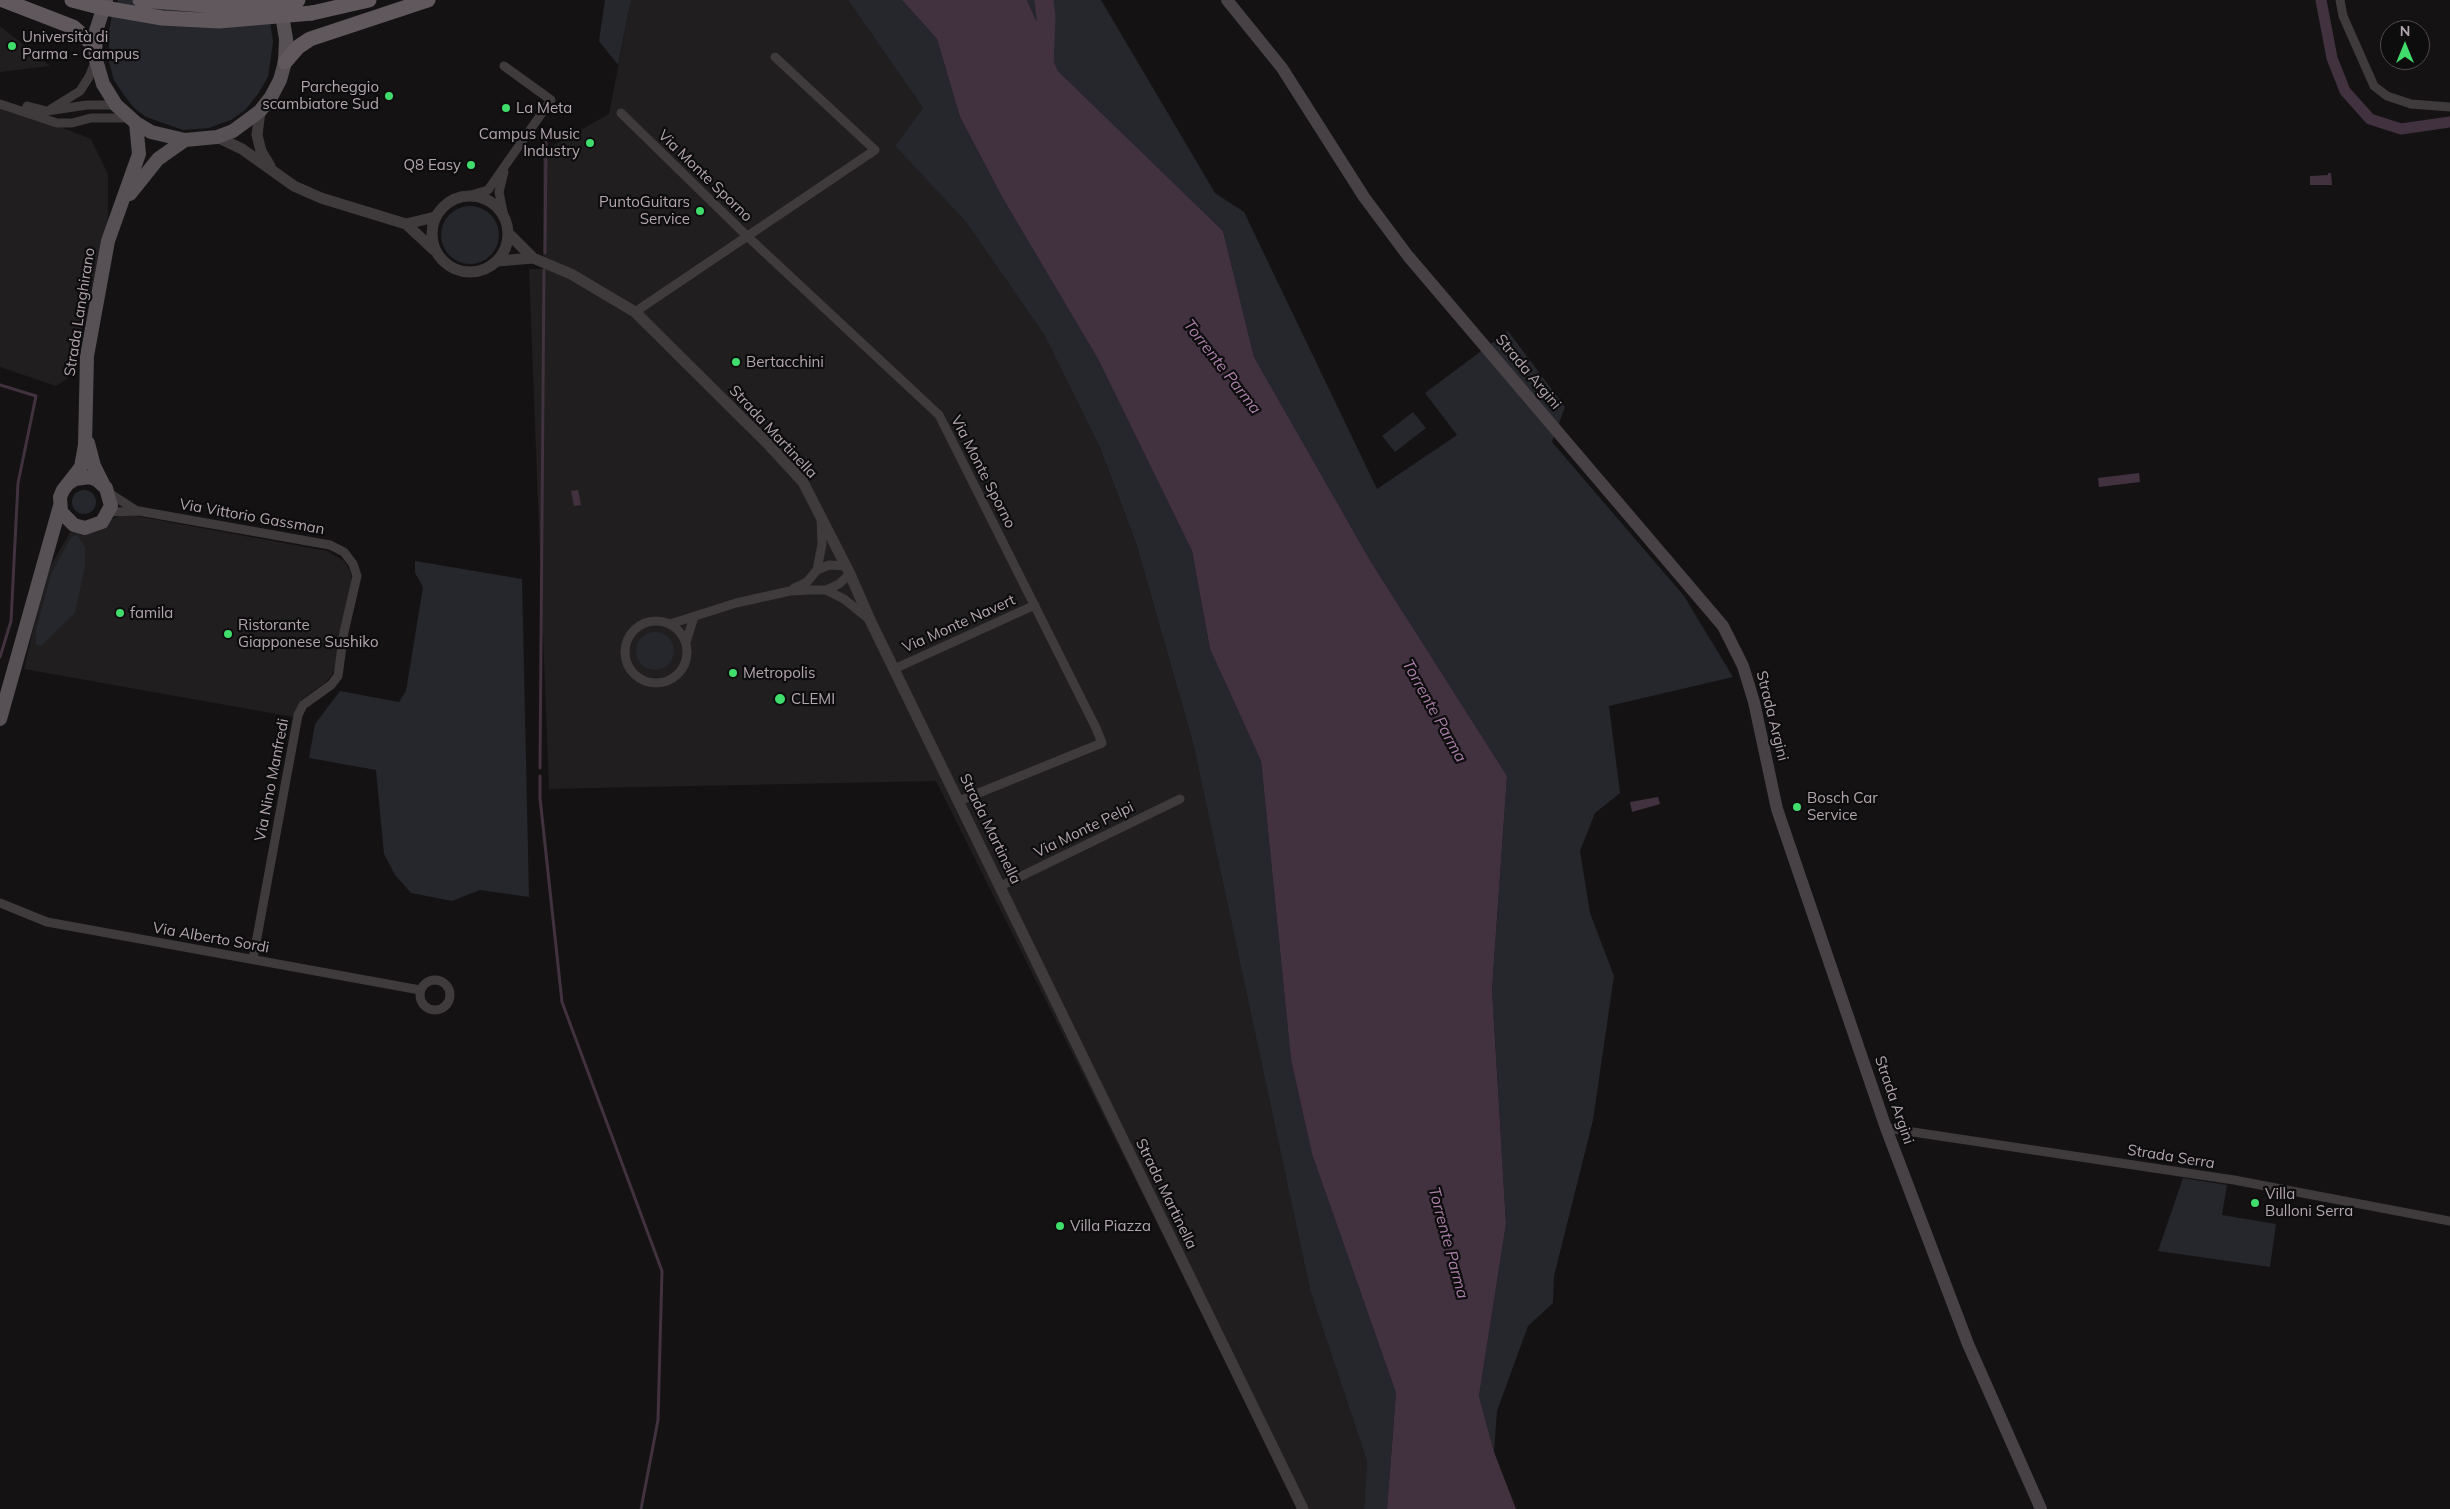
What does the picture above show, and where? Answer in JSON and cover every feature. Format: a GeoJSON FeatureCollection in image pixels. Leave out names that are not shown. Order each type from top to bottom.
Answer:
{"type":"FeatureCollection","features":[{"type":"Feature","properties":{"kind":"highway"},"geometry":{"type":"LineString","coordinates":[[3,0],[73,27],[95,53]]}},
{"type":"Feature","properties":{"kind":"highway"},"geometry":{"type":"LineString","coordinates":[[72,0],[103,4],[162,18],[219,21],[312,13],[369,0]]}},
{"type":"Feature","properties":{"kind":"highway"},"geometry":{"type":"LineString","coordinates":[[140,0],[216,6],[255,6],[298,0]]}},
{"type":"Feature","properties":{"kind":"highway"},"geometry":{"type":"LineString","coordinates":[[285,62],[298,48],[310,39],[428,0]]}},
{"type":"Feature","properties":{"kind":"main road","name":"Strada Langhirano"},"geometry":{"type":"LineString","coordinates":[[103,4],[96,30],[95,53],[103,84],[116,105],[132,120],[151,132],[185,140],[217,137],[233,131],[260,111],[276,88],[285,62],[286,38],[282,16],[275,0]]}},
{"type":"Feature","properties":{"kind":"main road","name":"Strada Argini"},"geometry":{"type":"LineString","coordinates":[[1227,0],[1282,68],[1364,197],[1408,256],[1723,626],[1743,666],[1754,702],[1777,809],[1886,1128],[1965,1336],[2041,1509]]}},
{"type":"Feature","properties":{"kind":"main road","name":"Strada Langhirano"},"geometry":{"type":"LineString","coordinates":[[0,719],[63,490],[81,467],[85,421],[87,356],[108,241],[134,173],[139,154],[132,120]]}},
{"type":"Feature","properties":{"kind":"main road","name":"Strada Langhirano"},"geometry":{"type":"LineString","coordinates":[[118,211],[158,159],[185,140]]}},
{"type":"Feature","properties":{"kind":"main road","name":"Strada Langhirano"},"geometry":{"type":"LineString","coordinates":[[85,421],[91,456],[111,500],[109,512]]}},
{"type":"Feature","properties":{"kind":"main road"},"geometry":{"type":"LineString","coordinates":[[69,483],[75,479],[90,478],[106,489]]}},
{"type":"Feature","properties":{"kind":"main road"},"geometry":{"type":"LineString","coordinates":[[60,506],[69,522],[79,528],[90,528],[102,522],[109,512]]}},
{"type":"Feature","properties":{"kind":"main road","name":"Strada Langhirano"},"geometry":{"type":"LineString","coordinates":[[41,570],[59,532],[69,522]]}},
{"type":"Feature","properties":{"kind":"street"},"geometry":{"type":"LineString","coordinates":[[2340,0],[2343,16],[2374,86],[2387,96],[2411,104],[2450,107]]}},
{"type":"Feature","properties":{"kind":"street"},"geometry":{"type":"LineString","coordinates":[[47,111],[80,91],[89,77],[95,53]]}},
{"type":"Feature","properties":{"kind":"street"},"geometry":{"type":"LineString","coordinates":[[635,312],[875,150],[775,57]]}},
{"type":"Feature","properties":{"kind":"street"},"geometry":{"type":"LineString","coordinates":[[434,250],[432,228],[435,217],[449,202],[488,190],[551,100],[504,66]]}},
{"type":"Feature","properties":{"kind":"street"},"geometry":{"type":"LineString","coordinates":[[0,98],[47,111],[87,105],[116,105]]}},
{"type":"Feature","properties":{"kind":"street"},"geometry":{"type":"LineString","coordinates":[[0,104],[57,123],[72,123],[91,118],[132,120]]}},
{"type":"Feature","properties":{"kind":"street","name":"Strada Martinella"},"geometry":{"type":"LineString","coordinates":[[260,111],[257,135],[261,151],[272,169]]}},
{"type":"Feature","properties":{"kind":"street","name":"Via Monte Sporno"},"geometry":{"type":"LineString","coordinates":[[621,113],[747,236],[939,416],[1096,728],[1102,743],[959,801]]}},
{"type":"Feature","properties":{"kind":"street","name":"Strada Martinella"},"geometry":{"type":"LineString","coordinates":[[217,137],[242,149],[294,186],[321,198],[406,224],[451,268],[463,272],[476,273],[488,269],[498,261],[533,258]]}},
{"type":"Feature","properties":{"kind":"street"},"geometry":{"type":"LineString","coordinates":[[504,216],[499,192],[505,167]]}},
{"type":"Feature","properties":{"kind":"street"},"geometry":{"type":"LineString","coordinates":[[468,196],[489,201],[504,216]]}},
{"type":"Feature","properties":{"kind":"street","name":"Strada Martinella"},"geometry":{"type":"LineString","coordinates":[[504,216],[509,234],[533,258],[571,274],[635,312],[767,443],[803,482],[848,570],[870,620],[1303,1509]]}},
{"type":"Feature","properties":{"kind":"street"},"geometry":{"type":"LineString","coordinates":[[406,224],[435,217]]}},
{"type":"Feature","properties":{"kind":"street"},"geometry":{"type":"LineString","coordinates":[[498,261],[504,253],[509,234]]}},
{"type":"Feature","properties":{"kind":"street","name":"Via Vittorio Gassman"},"geometry":{"type":"LineString","coordinates":[[106,489],[139,511]]}},
{"type":"Feature","properties":{"kind":"street","name":"Via Vittorio Gassman"},"geometry":{"type":"LineString","coordinates":[[109,512],[139,511],[330,545],[344,552],[353,564]]}},
{"type":"Feature","properties":{"kind":"street"},"geometry":{"type":"LineString","coordinates":[[817,570],[822,544],[821,518]]}},
{"type":"Feature","properties":{"kind":"street","name":"Via Nino Manfredi"},"geometry":{"type":"LineString","coordinates":[[253,960],[298,715],[302,705],[331,685],[338,676],[344,632],[357,576],[353,564]]}},
{"type":"Feature","properties":{"kind":"street"},"geometry":{"type":"LineString","coordinates":[[670,624],[736,604],[790,591],[826,590],[839,584],[848,570],[829,565],[817,570],[807,582],[790,591]]}},
{"type":"Feature","properties":{"kind":"street"},"geometry":{"type":"LineString","coordinates":[[826,590],[844,599],[870,620]]}},
{"type":"Feature","properties":{"kind":"street","name":"Via Monte Navert"},"geometry":{"type":"LineString","coordinates":[[894,669],[1035,605]]}},
{"type":"Feature","properties":{"kind":"street"},"geometry":{"type":"LineString","coordinates":[[686,642],[670,624],[649,621],[632,632],[625,648],[626,659],[632,672],[649,682],[659,683],[672,678],[685,663],[687,653],[686,642],[694,617]]}},
{"type":"Feature","properties":{"kind":"street","name":"Via Monte Pelpi"},"geometry":{"type":"LineString","coordinates":[[1001,886],[1180,799]]}},
{"type":"Feature","properties":{"kind":"street","name":"Via Alberto Sordi"},"geometry":{"type":"LineString","coordinates":[[0,903],[47,922],[420,990]]}},
{"type":"Feature","properties":{"kind":"street","name":"Strada Serra"},"geometry":{"type":"LineString","coordinates":[[1886,1128],[2234,1180],[2450,1221]]}},
{"type":"Feature","properties":{"kind":"shaded area"},"geometry":{"type":"Polygon","coordinates":[[[118,0],[262,0],[269,14],[273,42],[268,77],[258,94],[245,110],[231,120],[209,128],[183,130],[146,117],[134,108],[124,95],[114,80],[109,62],[109,30],[114,7],[118,0]]]}},
{"type":"Feature","properties":{"kind":"shaded area"},"geometry":{"type":"Polygon","coordinates":[[[605,0],[631,0],[618,65],[599,41],[605,0]]]}},
{"type":"Feature","properties":{"kind":"shaded area"},"geometry":{"type":"Polygon","coordinates":[[[631,0],[848,0],[923,108],[895,146],[966,222],[1045,336],[1101,450],[1136,543],[1193,743],[1310,1290],[1367,1461],[1364,1509],[1296,1509],[1250,1409],[936,781],[549,789],[529,269],[543,269],[543,151],[609,114],[631,0]]]}},
{"type":"Feature","properties":{"kind":"shaded area"},"geometry":{"type":"Polygon","coordinates":[[[848,0],[902,0],[937,39],[960,117],[1002,197],[1098,359],[1192,551],[1210,649],[1261,761],[1291,1060],[1312,1154],[1396,1393],[1387,1509],[1364,1509],[1367,1461],[1310,1290],[1193,743],[1136,543],[1101,450],[1045,336],[966,222],[895,146],[923,108],[848,0]]]}},
{"type":"Feature","properties":{"kind":"shaded area"},"geometry":{"type":"Polygon","coordinates":[[[1027,0],[1101,0],[1215,193],[1244,212],[1377,489],[1457,435],[1425,393],[1508,331],[1565,407],[1552,442],[1684,596],[1733,677],[1609,706],[1620,793],[1595,813],[1580,851],[1590,913],[1614,976],[1593,1120],[1554,1276],[1553,1303],[1528,1326],[1497,1411],[1494,1452],[1479,1396],[1506,1224],[1492,989],[1507,776],[1371,562],[1254,357],[1223,231],[1058,71],[1027,0]]]}},
{"type":"Feature","properties":{"kind":"shaded area","name":"Università di Parma - Campus"},"geometry":{"type":"Polygon","coordinates":[[[0,26],[50,66],[0,72],[0,26]]]}},
{"type":"Feature","properties":{"kind":"shaded area"},"geometry":{"type":"Polygon","coordinates":[[[0,103],[91,139],[108,174],[108,220],[72,369],[67,379],[56,386],[0,367],[0,103]]]}},
{"type":"Feature","properties":{"kind":"shaded area"},"geometry":{"type":"Polygon","coordinates":[[[470,206],[481,208],[494,219],[499,235],[497,246],[486,259],[470,264],[459,262],[446,251],[441,235],[443,224],[454,211],[470,206]]]}},
{"type":"Feature","properties":{"kind":"shaded area"},"geometry":{"type":"Polygon","coordinates":[[[1413,412],[1426,428],[1395,452],[1382,436],[1413,412]]]}},
{"type":"Feature","properties":{"kind":"shaded area"},"geometry":{"type":"Polygon","coordinates":[[[84,490],[89,491],[95,497],[95,507],[89,513],[84,514],[79,513],[73,507],[72,502],[73,497],[79,491],[84,490]]]}},
{"type":"Feature","properties":{"kind":"shaded area"},"geometry":{"type":"Polygon","coordinates":[[[125,514],[327,551],[344,561],[350,571],[352,580],[336,665],[332,675],[325,683],[301,700],[293,717],[24,669],[46,574],[70,532],[96,532],[112,519],[125,514]]]}},
{"type":"Feature","properties":{"kind":"shaded area"},"geometry":{"type":"Polygon","coordinates":[[[77,535],[85,547],[85,566],[75,613],[41,646],[36,644],[36,630],[51,574],[71,537],[77,535]]]}},
{"type":"Feature","properties":{"kind":"shaded area"},"geometry":{"type":"Polygon","coordinates":[[[415,561],[522,579],[529,897],[480,890],[452,901],[411,893],[395,875],[384,854],[376,770],[309,758],[315,724],[340,691],[399,702],[406,691],[423,587],[415,573],[415,561]]]}},
{"type":"Feature","properties":{"kind":"shaded area"},"geometry":{"type":"Polygon","coordinates":[[[655,632],[669,637],[674,651],[669,665],[655,670],[641,665],[636,651],[641,637],[655,632]]]}},
{"type":"Feature","properties":{"kind":"shaded area"},"geometry":{"type":"Polygon","coordinates":[[[2183,1178],[2227,1185],[2222,1215],[2276,1224],[2270,1267],[2158,1251],[2183,1178]]]}},
{"type":"Feature","properties":{"kind":"water"},"geometry":{"type":"Polygon","coordinates":[[[902,0],[1027,0],[1058,71],[1223,231],[1254,357],[1371,562],[1507,776],[1492,989],[1506,1224],[1479,1396],[1494,1452],[1516,1509],[1387,1509],[1396,1393],[1312,1154],[1291,1060],[1261,761],[1210,649],[1192,551],[1098,359],[1002,197],[960,117],[937,39],[902,0]]]}},
{"type":"Feature","properties":{"kind":"water"},"geometry":{"type":"Polygon","coordinates":[[[2328,173],[2331,173],[2332,185],[2310,185],[2310,176],[2328,175],[2328,173]]]}},
{"type":"Feature","properties":{"kind":"water"},"geometry":{"type":"Polygon","coordinates":[[[2139,473],[2140,482],[2099,487],[2098,478],[2139,473]]]}},
{"type":"Feature","properties":{"kind":"water"},"geometry":{"type":"Polygon","coordinates":[[[578,490],[581,505],[574,506],[571,491],[578,490]]]}},
{"type":"Feature","properties":{"kind":"water"},"geometry":{"type":"Polygon","coordinates":[[[1658,797],[1660,804],[1632,812],[1630,802],[1658,797]]]}},
{"type":"Feature","properties":{"kind":"waterway","name":"Torrente Parma"},"geometry":{"type":"LineString","coordinates":[[1044,0],[1046,17],[1044,66]]}},
{"type":"Feature","properties":{"kind":"waterway"},"geometry":{"type":"LineString","coordinates":[[2321,0],[2332,58],[2345,91],[2370,119],[2401,129],[2450,122]]}},
{"type":"Feature","properties":{"kind":"waterway"},"geometry":{"type":"LineString","coordinates":[[545,253],[546,142]]}},
{"type":"Feature","properties":{"kind":"waterway"},"geometry":{"type":"LineString","coordinates":[[540,768],[544,270]]}},
{"type":"Feature","properties":{"kind":"waterway"},"geometry":{"type":"LineString","coordinates":[[0,385],[36,396],[18,483],[11,621],[0,657]]}},
{"type":"Feature","properties":{"kind":"waterway"},"geometry":{"type":"LineString","coordinates":[[540,776],[540,798],[562,1002],[662,1271],[658,1420],[641,1509]]}},
{"type":"Feature","properties":{"kind":"place","name":"Università di Parma - Campus"},"geometry":{"type":"Point","coordinates":[12,46]}},
{"type":"Feature","properties":{"kind":"place","name":"Parcheggio scambiatore Sud"},"geometry":{"type":"Point","coordinates":[389,96]}},
{"type":"Feature","properties":{"kind":"place","name":"La Meta"},"geometry":{"type":"Point","coordinates":[506,108]}},
{"type":"Feature","properties":{"kind":"place","name":"Campus Music Industry"},"geometry":{"type":"Point","coordinates":[590,143]}},
{"type":"Feature","properties":{"kind":"place","name":"Q8 Easy"},"geometry":{"type":"Point","coordinates":[471,165]}},
{"type":"Feature","properties":{"kind":"place","name":"PuntoGuitars Service"},"geometry":{"type":"Point","coordinates":[700,211]}},
{"type":"Feature","properties":{"kind":"place","name":"Bertacchini"},"geometry":{"type":"Point","coordinates":[736,362]}},
{"type":"Feature","properties":{"kind":"place","name":"famila"},"geometry":{"type":"Point","coordinates":[120,613]}},
{"type":"Feature","properties":{"kind":"place","name":"Ristorante Giapponese Sushiko"},"geometry":{"type":"Point","coordinates":[228,634]}},
{"type":"Feature","properties":{"kind":"place","name":"Metropolis"},"geometry":{"type":"Point","coordinates":[733,673]}},
{"type":"Feature","properties":{"kind":"place","name":"CLEMI"},"geometry":{"type":"Point","coordinates":[780,699]}},
{"type":"Feature","properties":{"kind":"place","name":"Bosch Car Service"},"geometry":{"type":"Point","coordinates":[1797,807]}},
{"type":"Feature","properties":{"kind":"place","name":"Villa Bulloni Serra"},"geometry":{"type":"Point","coordinates":[2255,1203]}},
{"type":"Feature","properties":{"kind":"place","name":"Villa Piazza"},"geometry":{"type":"Point","coordinates":[1060,1226]}}]}
